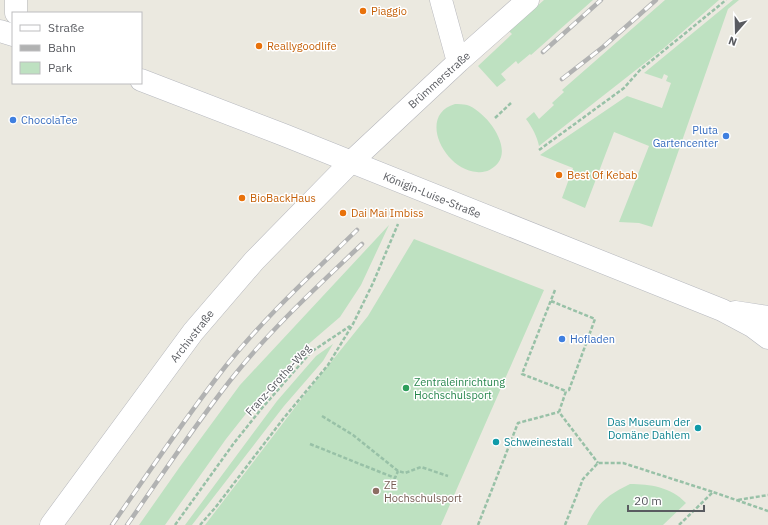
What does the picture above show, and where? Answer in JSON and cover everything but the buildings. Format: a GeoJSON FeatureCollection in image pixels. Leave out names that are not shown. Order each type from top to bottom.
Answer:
{"type":"FeatureCollection","features":[{"type":"Feature","properties":{"kind":"street"},"geometry":{"type":"LineString","coordinates":[[16,0],[16,12]]}},
{"type":"Feature","properties":{"kind":"street"},"geometry":{"type":"LineString","coordinates":[[441,0],[458,62]]}},
{"type":"Feature","properties":{"kind":"street","name":"Brümmerstraße"},"geometry":{"type":"LineString","coordinates":[[351,162],[458,62],[528,0]]}},
{"type":"Feature","properties":{"kind":"street"},"geometry":{"type":"LineString","coordinates":[[0,31],[12,35]]}},
{"type":"Feature","properties":{"kind":"street","name":"Königin-Luise-Straße"},"geometry":{"type":"LineString","coordinates":[[142,80],[284,135],[722,310],[752,326],[768,338]]}},
{"type":"Feature","properties":{"kind":"street","name":"Archivstraße"},"geometry":{"type":"LineString","coordinates":[[52,525],[193,332],[254,261],[351,162]]}},
{"type":"Feature","properties":{"kind":"street","name":"Königin-Luise-Straße"},"geometry":{"type":"LineString","coordinates":[[722,310],[768,317]]}},
{"type":"Feature","properties":{"kind":"path"},"geometry":{"type":"LineString","coordinates":[[539,150],[624,88],[640,70],[726,0]]}},
{"type":"Feature","properties":{"kind":"path"},"geometry":{"type":"LineString","coordinates":[[495,118],[511,103]]}},
{"type":"Feature","properties":{"kind":"path","name":"Franz-Grothe-Weg"},"geometry":{"type":"LineString","coordinates":[[175,525],[257,414],[311,352],[352,324],[373,283],[398,224]]}},
{"type":"Feature","properties":{"kind":"path"},"geometry":{"type":"LineString","coordinates":[[555,290],[522,374],[566,391]]}},
{"type":"Feature","properties":{"kind":"path"},"geometry":{"type":"LineString","coordinates":[[551,301],[595,319],[569,390],[566,391],[559,412]]}},
{"type":"Feature","properties":{"kind":"path"},"geometry":{"type":"LineString","coordinates":[[200,525],[220,502],[283,419],[328,365],[352,324]]}},
{"type":"Feature","properties":{"kind":"path"},"geometry":{"type":"LineString","coordinates":[[559,412],[598,463]]}},
{"type":"Feature","properties":{"kind":"path"},"geometry":{"type":"LineString","coordinates":[[478,525],[518,423],[559,412]]}},
{"type":"Feature","properties":{"kind":"path"},"geometry":{"type":"LineString","coordinates":[[322,416],[353,435],[398,471],[405,473],[421,466],[448,476]]}},
{"type":"Feature","properties":{"kind":"path"},"geometry":{"type":"LineString","coordinates":[[310,444],[395,478]]}},
{"type":"Feature","properties":{"kind":"path"},"geometry":{"type":"LineString","coordinates":[[565,525],[583,479],[598,463],[623,463],[768,511]]}},
{"type":"Feature","properties":{"kind":"path"},"geometry":{"type":"LineString","coordinates":[[394,482],[398,471]]}},
{"type":"Feature","properties":{"kind":"path"},"geometry":{"type":"LineString","coordinates":[[679,525],[713,492]]}},
{"type":"Feature","properties":{"kind":"path"},"geometry":{"type":"LineString","coordinates":[[737,500],[768,495]]}},
{"type":"Feature","properties":{"kind":"green space"},"geometry":{"type":"Polygon","coordinates":[[[544,0],[593,0],[531,55],[530,54],[518,64],[516,61],[501,74],[506,80],[497,87],[478,66],[512,34],[509,31],[544,0]]]}},
{"type":"Feature","properties":{"kind":"green space"},"geometry":{"type":"Polygon","coordinates":[[[665,0],[719,0],[664,48],[539,146],[534,132],[526,119],[534,112],[539,119],[554,105],[552,103],[564,92],[562,90],[665,0]]]}},
{"type":"Feature","properties":{"kind":"green space"},"geometry":{"type":"Polygon","coordinates":[[[733,0],[739,0],[728,9],[652,227],[639,223],[619,222],[649,146],[614,132],[585,208],[562,198],[573,168],[540,155],[627,96],[662,108],[671,83],[666,81],[668,76],[664,74],[662,79],[644,73],[733,0]]]}},
{"type":"Feature","properties":{"kind":"green space"},"geometry":{"type":"Polygon","coordinates":[[[455,104],[467,105],[474,108],[488,121],[499,138],[502,147],[501,156],[498,163],[493,168],[480,172],[465,169],[454,162],[446,153],[439,141],[437,130],[438,119],[444,110],[455,104]]]}},
{"type":"Feature","properties":{"kind":"green space"},"geometry":{"type":"Polygon","coordinates":[[[389,225],[361,285],[340,317],[305,347],[260,396],[226,439],[165,525],[139,525],[240,385],[389,225]]]}},
{"type":"Feature","properties":{"kind":"green space","name":"Zentraleinrichtung Hochschulsport"},"geometry":{"type":"Polygon","coordinates":[[[414,239],[544,290],[441,525],[205,525],[303,397],[368,316],[414,239]]]}},
{"type":"Feature","properties":{"kind":"green space"},"geometry":{"type":"Polygon","coordinates":[[[333,344],[323,361],[284,406],[192,525],[185,525],[277,401],[316,356],[333,344]]]}},
{"type":"Feature","properties":{"kind":"green space"},"geometry":{"type":"Polygon","coordinates":[[[630,484],[653,486],[667,490],[674,493],[686,503],[663,525],[587,525],[595,510],[604,500],[630,484]]]}},
{"type":"Feature","properties":{"kind":"railway"},"geometry":{"type":"LineString","coordinates":[[543,52],[601,0]]}},
{"type":"Feature","properties":{"kind":"railway"},"geometry":{"type":"LineString","coordinates":[[562,79],[603,47],[656,0]]}},
{"type":"Feature","properties":{"kind":"railway"},"geometry":{"type":"LineString","coordinates":[[112,525],[167,445],[225,367],[256,331],[357,230]]}},
{"type":"Feature","properties":{"kind":"railway"},"geometry":{"type":"LineString","coordinates":[[127,525],[208,409],[251,355],[297,306],[362,244]]}},
{"type":"Feature","properties":{"kind":"place","name":"Piaggio"},"geometry":{"type":"Point","coordinates":[363,11]}},
{"type":"Feature","properties":{"kind":"place","name":"Reallygoodlife"},"geometry":{"type":"Point","coordinates":[259,46]}},
{"type":"Feature","properties":{"kind":"place","name":"ChocolaTee"},"geometry":{"type":"Point","coordinates":[13,120]}},
{"type":"Feature","properties":{"kind":"place","name":"Pluta Gartencenter"},"geometry":{"type":"Point","coordinates":[726,136]}},
{"type":"Feature","properties":{"kind":"place","name":"Best Of Kebab"},"geometry":{"type":"Point","coordinates":[559,175]}},
{"type":"Feature","properties":{"kind":"place","name":"BioBackHaus"},"geometry":{"type":"Point","coordinates":[242,198]}},
{"type":"Feature","properties":{"kind":"place","name":"Dai Mai Imbiss"},"geometry":{"type":"Point","coordinates":[343,213]}},
{"type":"Feature","properties":{"kind":"place","name":"Hofladen"},"geometry":{"type":"Point","coordinates":[562,339]}},
{"type":"Feature","properties":{"kind":"place","name":"Zentraleinrichtung Hochschulsport"},"geometry":{"type":"Point","coordinates":[406,388]}},
{"type":"Feature","properties":{"kind":"place","name":"Das Museum der Domäne Dahlem"},"geometry":{"type":"Point","coordinates":[698,428]}},
{"type":"Feature","properties":{"kind":"place","name":"Schweinestall"},"geometry":{"type":"Point","coordinates":[496,442]}},
{"type":"Feature","properties":{"kind":"place","name":"ZE Hochschulsport"},"geometry":{"type":"Point","coordinates":[376,491]}}]}
